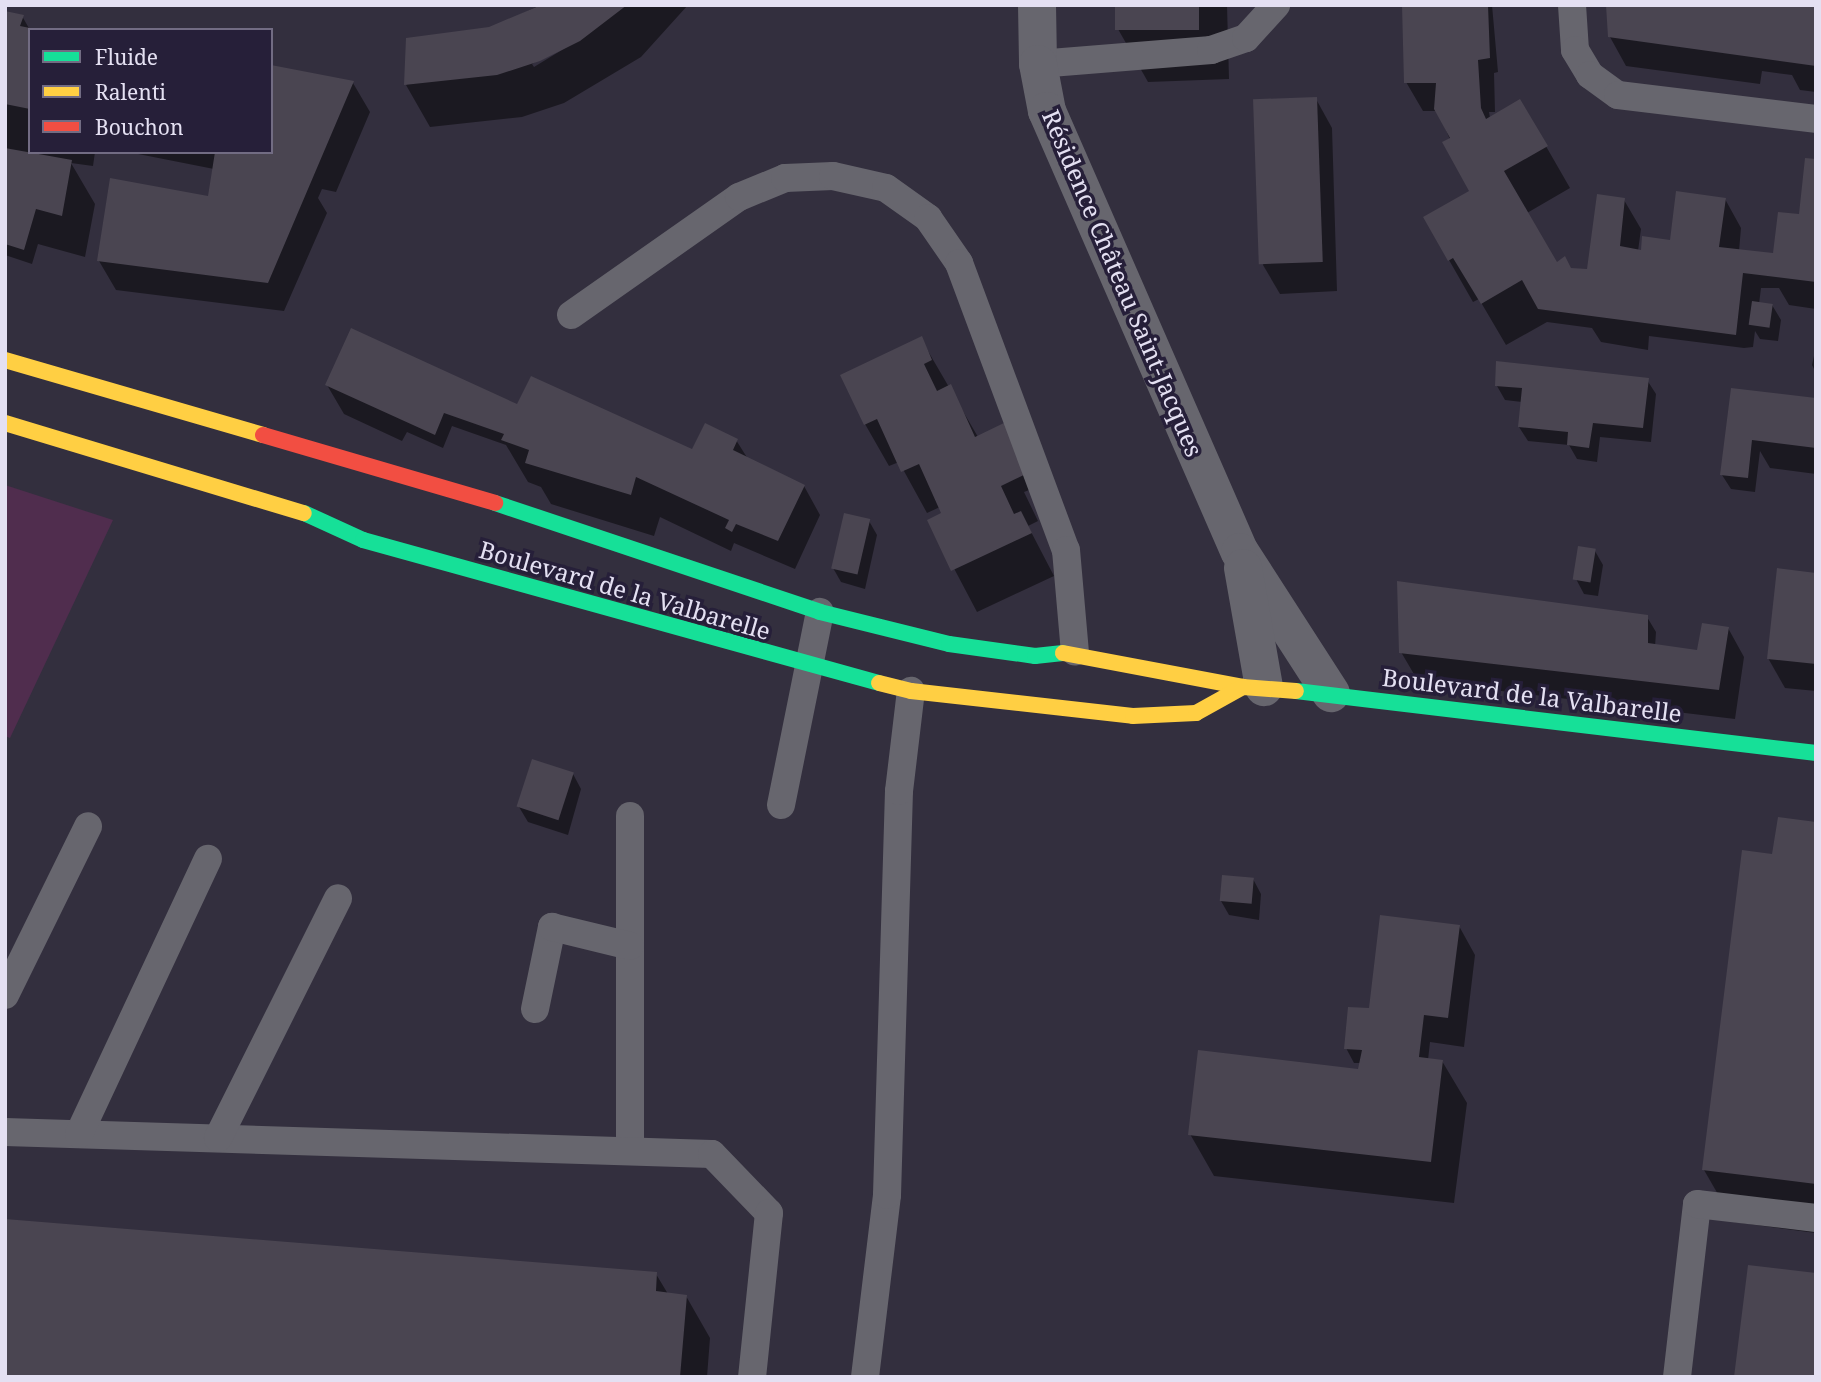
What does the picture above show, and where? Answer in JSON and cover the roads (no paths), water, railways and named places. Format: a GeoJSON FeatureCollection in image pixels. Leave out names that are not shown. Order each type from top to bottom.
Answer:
{"type":"FeatureCollection","features":[{"type":"Feature","properties":{"kind":"street","name":"Résidence Château Saint-Jacques"},"geometry":{"type":"LineString","coordinates":[[1037,5],[1038,64],[1047,111],[1240,552],[1331,693]]}},
{"type":"Feature","properties":{"kind":"street","name":"Boulevard de la Valbarelle"},"geometry":{"type":"LineString","coordinates":[[5,360],[527,512],[820,612],[949,644],[1035,656],[1075,652],[1253,687],[1331,693],[1816,753]]}},
{"type":"Feature","properties":{"kind":"street","name":"Boulevard de la Valbarelle"},"geometry":{"type":"LineString","coordinates":[[5,423],[295,509],[363,540],[812,667],[911,691],[1133,716],[1196,713],[1253,687]]}},
{"type":"Feature","properties":{"kind":"street","name":"Résidence Château Saint-Jacques"},"geometry":{"type":"LineString","coordinates":[[1240,552],[1253,687]]}},
{"type":"Feature","properties":{"kind":"lane"},"geometry":{"type":"LineString","coordinates":[[1038,64],[1211,50],[1246,38],[1276,5]]}},
{"type":"Feature","properties":{"kind":"lane"},"geometry":{"type":"LineString","coordinates":[[1572,5],[1575,50],[1590,75],[1618,95],[1816,119]]}},
{"type":"Feature","properties":{"kind":"lane"},"geometry":{"type":"LineString","coordinates":[[571,315],[728,204],[785,178],[833,176],[886,188],[928,218],[959,264],[1066,550],[1075,652]]}},
{"type":"Feature","properties":{"kind":"lane"},"geometry":{"type":"LineString","coordinates":[[781,805],[812,667],[820,612]]}},
{"type":"Feature","properties":{"kind":"lane"},"geometry":{"type":"LineString","coordinates":[[865,1377],[887,1195],[899,791],[911,691]]}},
{"type":"Feature","properties":{"kind":"lane"},"geometry":{"type":"LineString","coordinates":[[630,816],[630,1151]]}},
{"type":"Feature","properties":{"kind":"lane"},"geometry":{"type":"LineString","coordinates":[[5,995],[88,826]]}},
{"type":"Feature","properties":{"kind":"lane"},"geometry":{"type":"LineString","coordinates":[[79,1134],[208,859]]}},
{"type":"Feature","properties":{"kind":"lane"},"geometry":{"type":"LineString","coordinates":[[218,1138],[338,898]]}},
{"type":"Feature","properties":{"kind":"lane"},"geometry":{"type":"LineString","coordinates":[[535,1009],[552,927],[630,946]]}},
{"type":"Feature","properties":{"kind":"lane"},"geometry":{"type":"LineString","coordinates":[[5,1132],[712,1154],[769,1213],[752,1377]]}},
{"type":"Feature","properties":{"kind":"lane"},"geometry":{"type":"LineString","coordinates":[[1677,1377],[1697,1204],[1816,1218]]}}]}
